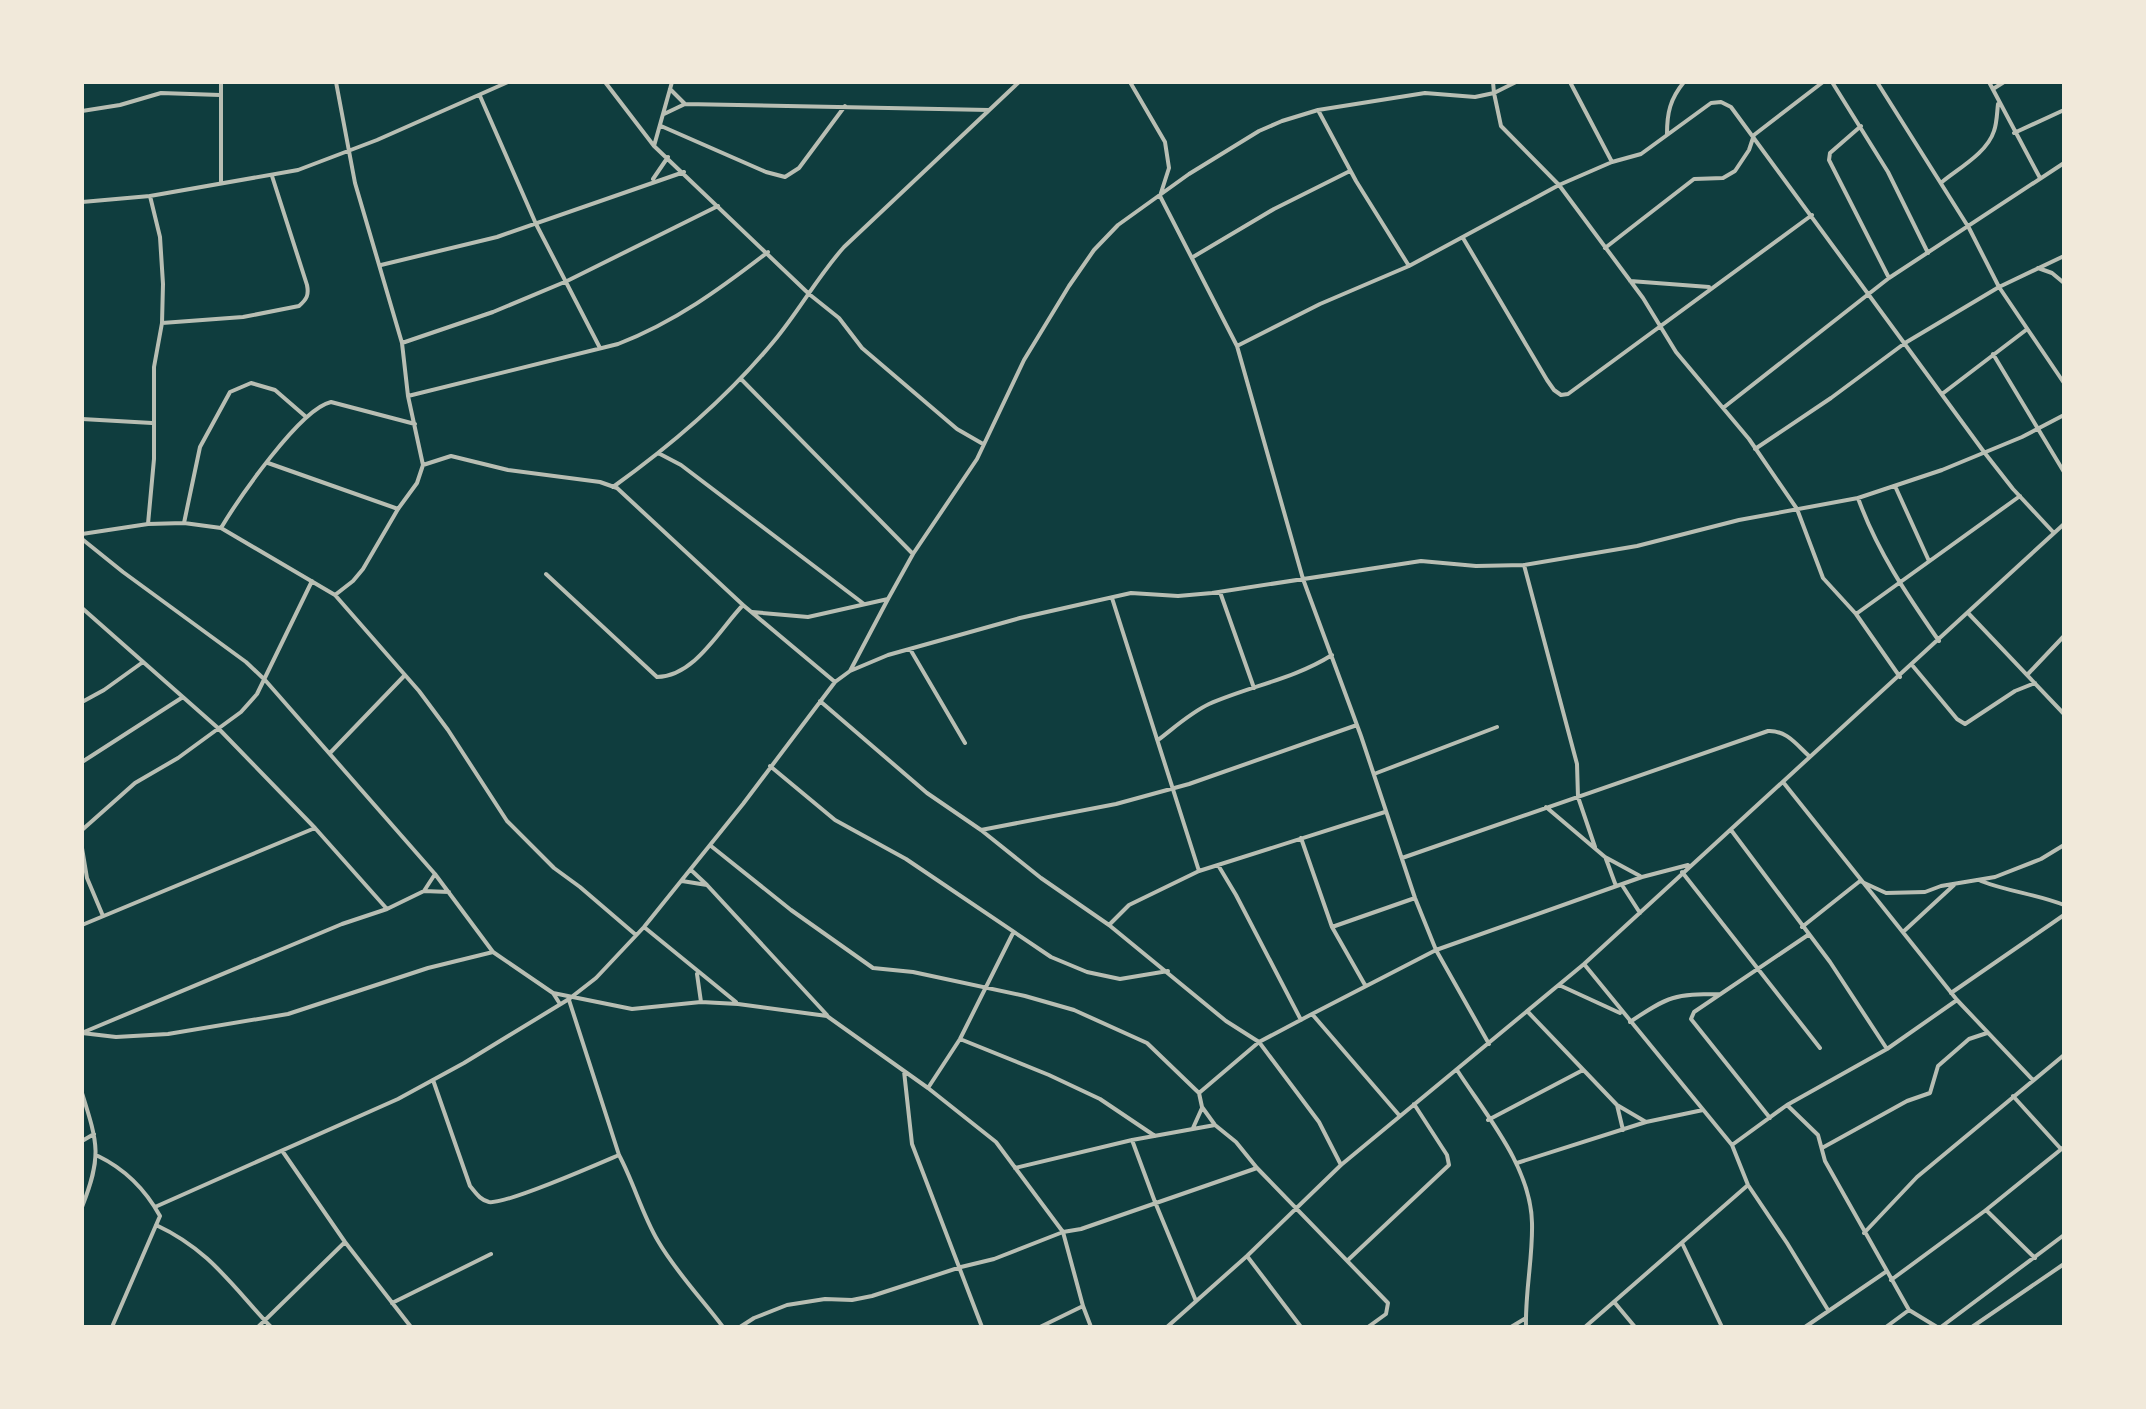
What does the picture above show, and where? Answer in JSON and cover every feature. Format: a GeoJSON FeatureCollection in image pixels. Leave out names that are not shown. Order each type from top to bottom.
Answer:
{"type":"FeatureCollection","features":[{"type":"Feature","properties":{"kind":"street"},"geometry":{"type":"LineString","coordinates":[[221,82],[221,182]]}},
{"type":"Feature","properties":{"kind":"street"},"geometry":{"type":"LineString","coordinates":[[335,595],[363,569],[417,483],[423,465],[408,396],[402,343],[355,183],[336,82]]}},
{"type":"Feature","properties":{"kind":"street"},"geometry":{"type":"LineString","coordinates":[[82,202],[150,196],[298,170],[508,82]]}},
{"type":"Feature","properties":{"kind":"street"},"geometry":{"type":"LineString","coordinates":[[605,82],[654,146],[809,294],[839,318],[862,348],[957,429],[984,445]]}},
{"type":"Feature","properties":{"kind":"street"},"geometry":{"type":"LineString","coordinates":[[654,146],[672,82]]}},
{"type":"Feature","properties":{"kind":"street"},"geometry":{"type":"LineString","coordinates":[[613,487],[660,454],[720,402],[773,343],[824,269],[844,247],[1019,82]]}},
{"type":"Feature","properties":{"kind":"street"},"geometry":{"type":"LineString","coordinates":[[1130,82],[1165,142],[1169,168],[1160,196],[1237,346],[1303,579],[1357,725],[1415,898],[1436,950],[1489,1044]]}},
{"type":"Feature","properties":{"kind":"street"},"geometry":{"type":"LineString","coordinates":[[1493,82],[1501,126],[1559,185],[1630,281],[1676,352],[1755,449],[1797,509],[1823,578],[1856,614],[1900,677]]}},
{"type":"Feature","properties":{"kind":"street"},"geometry":{"type":"LineString","coordinates":[[850,671],[913,554],[977,459],[1024,360],[1094,250],[1118,225],[1189,174],[1259,131],[1318,110],[1425,93],[1462,97],[1494,93],[1516,82]]}},
{"type":"Feature","properties":{"kind":"street"},"geometry":{"type":"LineString","coordinates":[[1570,82],[1612,162]]}},
{"type":"Feature","properties":{"kind":"street"},"geometry":{"type":"LineString","coordinates":[[1667,134],[1667,111],[1674,94],[1684,82]]}},
{"type":"Feature","properties":{"kind":"street"},"geometry":{"type":"LineString","coordinates":[[1605,248],[1694,179],[1723,178],[1735,171],[1749,150],[1754,135],[1823,82]]}},
{"type":"Feature","properties":{"kind":"street"},"geometry":{"type":"LineString","coordinates":[[1832,82],[1888,172],[1928,253]]}},
{"type":"Feature","properties":{"kind":"street"},"geometry":{"type":"LineString","coordinates":[[1877,82],[1942,182],[1999,287],[2064,383]]}},
{"type":"Feature","properties":{"kind":"street"},"geometry":{"type":"LineString","coordinates":[[1989,82],[2040,178]]}},
{"type":"Feature","properties":{"kind":"street"},"geometry":{"type":"LineString","coordinates":[[1993,89],[2004,82]]}},
{"type":"Feature","properties":{"kind":"street"},"geometry":{"type":"LineString","coordinates":[[670,89],[685,104]]}},
{"type":"Feature","properties":{"kind":"street"},"geometry":{"type":"LineString","coordinates":[[82,111],[120,105],[161,93],[220,95]]}},
{"type":"Feature","properties":{"kind":"street"},"geometry":{"type":"LineString","coordinates":[[480,96],[536,224],[600,348]]}},
{"type":"Feature","properties":{"kind":"street"},"geometry":{"type":"LineString","coordinates":[[1237,346],[1320,304],[1409,266],[1559,185],[1612,162],[1641,154],[1711,103],[1721,102],[1731,107],[1754,135],[1867,295],[1984,452],[2054,533]]}},
{"type":"Feature","properties":{"kind":"street"},"geometry":{"type":"LineString","coordinates":[[1942,182],[1989,140],[1995,130],[1999,102]]}},
{"type":"Feature","properties":{"kind":"street"},"geometry":{"type":"LineString","coordinates":[[664,114],[685,104],[992,110]]}},
{"type":"Feature","properties":{"kind":"street"},"geometry":{"type":"LineString","coordinates":[[661,126],[766,172],[785,177],[799,168],[845,106]]}},
{"type":"Feature","properties":{"kind":"street"},"geometry":{"type":"LineString","coordinates":[[1318,110],[1350,171],[1409,266]]}},
{"type":"Feature","properties":{"kind":"street"},"geometry":{"type":"LineString","coordinates":[[2014,133],[2064,110]]}},
{"type":"Feature","properties":{"kind":"street"},"geometry":{"type":"LineString","coordinates":[[1861,126],[1830,153],[1829,160],[1889,278]]}},
{"type":"Feature","properties":{"kind":"street"},"geometry":{"type":"LineString","coordinates":[[651,181],[668,157]]}},
{"type":"Feature","properties":{"kind":"street"},"geometry":{"type":"LineString","coordinates":[[1723,408],[1889,278],[2064,163]]}},
{"type":"Feature","properties":{"kind":"street"},"geometry":{"type":"LineString","coordinates":[[1193,257],[1274,209],[1350,171]]}},
{"type":"Feature","properties":{"kind":"street"},"geometry":{"type":"LineString","coordinates":[[381,265],[497,237],[684,172]]}},
{"type":"Feature","properties":{"kind":"street"},"geometry":{"type":"LineString","coordinates":[[162,323],[243,317],[299,306],[305,301],[309,294],[307,285],[272,175]]}},
{"type":"Feature","properties":{"kind":"street"},"geometry":{"type":"LineString","coordinates":[[148,524],[154,459],[154,367],[162,323],[162,252],[150,196]]}},
{"type":"Feature","properties":{"kind":"street"},"geometry":{"type":"LineString","coordinates":[[402,343],[493,312],[567,281],[719,205]]}},
{"type":"Feature","properties":{"kind":"street"},"geometry":{"type":"LineString","coordinates":[[1463,238],[1554,390],[1561,395],[1568,394],[1812,215]]}},
{"type":"Feature","properties":{"kind":"street"},"geometry":{"type":"LineString","coordinates":[[408,396],[600,348],[650,332],[690,310],[768,252]]}},
{"type":"Feature","properties":{"kind":"street"},"geometry":{"type":"LineString","coordinates":[[1755,449],[1905,343],[1999,287],[2064,256]]}},
{"type":"Feature","properties":{"kind":"street"},"geometry":{"type":"LineString","coordinates":[[2038,268],[2052,273],[2064,283]]}},
{"type":"Feature","properties":{"kind":"street"},"geometry":{"type":"LineString","coordinates":[[1630,281],[1711,288]]}},
{"type":"Feature","properties":{"kind":"street"},"geometry":{"type":"LineString","coordinates":[[1942,394],[2027,329]]}},
{"type":"Feature","properties":{"kind":"street"},"geometry":{"type":"LineString","coordinates":[[1993,354],[2064,472]]}},
{"type":"Feature","properties":{"kind":"street"},"geometry":{"type":"LineString","coordinates":[[741,379],[913,554]]}},
{"type":"Feature","properties":{"kind":"street"},"geometry":{"type":"LineString","coordinates":[[184,523],[200,447],[230,392],[251,383],[275,390],[305,416]]}},
{"type":"Feature","properties":{"kind":"street"},"geometry":{"type":"LineString","coordinates":[[221,528],[305,416],[323,404],[331,402],[415,424]]}},
{"type":"Feature","properties":{"kind":"street"},"geometry":{"type":"LineString","coordinates":[[155,1207],[398,1099],[560,1004],[596,978],[691,870],[835,682],[850,671],[910,649],[1020,618],[1131,593],[1178,596],[1220,592],[1421,561],[1476,566],[1524,565],[1637,546],[1858,498],[1942,470],[2064,415]]}},
{"type":"Feature","properties":{"kind":"street"},"geometry":{"type":"LineString","coordinates":[[82,419],[152,423]]}},
{"type":"Feature","properties":{"kind":"street"},"geometry":{"type":"LineString","coordinates":[[660,454],[692,473],[864,604]]}},
{"type":"Feature","properties":{"kind":"street"},"geometry":{"type":"LineString","coordinates":[[423,465],[451,456],[508,470],[600,482],[613,487],[743,605],[835,682]]}},
{"type":"Feature","properties":{"kind":"street"},"geometry":{"type":"LineString","coordinates":[[267,463],[398,509]]}},
{"type":"Feature","properties":{"kind":"street"},"geometry":{"type":"LineString","coordinates":[[1894,486],[1929,561]]}},
{"type":"Feature","properties":{"kind":"street"},"geometry":{"type":"LineString","coordinates":[[1856,614],[2020,496]]}},
{"type":"Feature","properties":{"kind":"street"},"geometry":{"type":"LineString","coordinates":[[1858,498],[1869,529],[1898,581],[1939,641]]}},
{"type":"Feature","properties":{"kind":"street"},"geometry":{"type":"LineString","coordinates":[[82,537],[148,524],[184,523],[221,528],[335,595],[448,730],[507,821],[554,868],[636,936]]}},
{"type":"Feature","properties":{"kind":"street"},"geometry":{"type":"LineString","coordinates":[[1167,1327],[1247,1256],[1341,1165],[1584,964],[2064,524]]}},
{"type":"Feature","properties":{"kind":"street"},"geometry":{"type":"LineString","coordinates":[[82,537],[123,572],[246,662],[265,680],[435,874],[493,952],[553,993],[632,1009],[701,1002],[827,1016]]}},
{"type":"Feature","properties":{"kind":"street"},"geometry":{"type":"LineString","coordinates":[[1524,565],[1572,738],[1578,797],[1595,847]]}},
{"type":"Feature","properties":{"kind":"street"},"geometry":{"type":"LineString","coordinates":[[546,574],[657,677],[672,677],[685,669],[743,605]]}},
{"type":"Feature","properties":{"kind":"street"},"geometry":{"type":"LineString","coordinates":[[82,830],[135,783],[178,758],[241,712],[265,680],[312,581]]}},
{"type":"Feature","properties":{"kind":"street"},"geometry":{"type":"LineString","coordinates":[[1220,592],[1254,689]]}},
{"type":"Feature","properties":{"kind":"street"},"geometry":{"type":"LineString","coordinates":[[1112,598],[1199,871]]}},
{"type":"Feature","properties":{"kind":"street"},"geometry":{"type":"LineString","coordinates":[[752,612],[808,617],[888,599]]}},
{"type":"Feature","properties":{"kind":"street"},"geometry":{"type":"LineString","coordinates":[[82,608],[218,728],[315,828],[387,909]]}},
{"type":"Feature","properties":{"kind":"street"},"geometry":{"type":"LineString","coordinates":[[1969,614],[2063,711]]}},
{"type":"Feature","properties":{"kind":"street"},"geometry":{"type":"LineString","coordinates":[[2027,675],[2064,636]]}},
{"type":"Feature","properties":{"kind":"street"},"geometry":{"type":"LineString","coordinates":[[910,649],[965,743]]}},
{"type":"Feature","properties":{"kind":"street"},"geometry":{"type":"LineString","coordinates":[[1158,740],[1211,703],[1295,675],[1332,655]]}},
{"type":"Feature","properties":{"kind":"street"},"geometry":{"type":"LineString","coordinates":[[82,702],[143,662]]}},
{"type":"Feature","properties":{"kind":"street"},"geometry":{"type":"LineString","coordinates":[[1912,665],[1957,719],[1965,724],[2015,691],[2035,683]]}},
{"type":"Feature","properties":{"kind":"street"},"geometry":{"type":"LineString","coordinates":[[330,753],[405,675]]}},
{"type":"Feature","properties":{"kind":"street"},"geometry":{"type":"LineString","coordinates":[[82,762],[183,697]]}},
{"type":"Feature","properties":{"kind":"street"},"geometry":{"type":"LineString","coordinates":[[820,701],[927,793],[1109,925],[1226,1021],[1259,1042],[1319,1122],[1341,1165]]}},
{"type":"Feature","properties":{"kind":"street"},"geometry":{"type":"LineString","coordinates":[[981,830],[1116,804],[1175,788],[1357,725]]}},
{"type":"Feature","properties":{"kind":"street"},"geometry":{"type":"LineString","coordinates":[[1374,774],[1497,727]]}},
{"type":"Feature","properties":{"kind":"street"},"geometry":{"type":"LineString","coordinates":[[1402,858],[1768,731],[1778,730],[1786,734],[1809,756]]}},
{"type":"Feature","properties":{"kind":"street"},"geometry":{"type":"LineString","coordinates":[[770,766],[835,820],[906,859],[1051,957],[1087,972],[1120,979],[1168,971]]}},
{"type":"Feature","properties":{"kind":"street"},"geometry":{"type":"LineString","coordinates":[[1782,781],[1951,993],[2033,1080]]}},
{"type":"Feature","properties":{"kind":"street"},"geometry":{"type":"LineString","coordinates":[[1546,807],[1605,857],[1642,877]]}},
{"type":"Feature","properties":{"kind":"street"},"geometry":{"type":"LineString","coordinates":[[1109,925],[1129,905],[1199,871],[1386,812]]}},
{"type":"Feature","properties":{"kind":"street"},"geometry":{"type":"LineString","coordinates":[[82,925],[315,828]]}},
{"type":"Feature","properties":{"kind":"street"},"geometry":{"type":"LineString","coordinates":[[1731,830],[1830,962],[1887,1049]]}},
{"type":"Feature","properties":{"kind":"street"},"geometry":{"type":"LineString","coordinates":[[1301,838],[1332,927],[1365,985]]}},
{"type":"Feature","properties":{"kind":"street"},"geometry":{"type":"LineString","coordinates":[[1860,881],[1886,893],[1925,892],[2010,872],[2064,845]]}},
{"type":"Feature","properties":{"kind":"street"},"geometry":{"type":"LineString","coordinates":[[710,846],[791,910],[873,968],[913,972],[1074,1010],[1147,1043],[1199,1093],[1202,1107],[1215,1125],[1236,1142],[1257,1168],[1388,1303],[1386,1314],[1368,1327]]}},
{"type":"Feature","properties":{"kind":"street"},"geometry":{"type":"LineString","coordinates":[[82,848],[87,878],[103,916]]}},
{"type":"Feature","properties":{"kind":"street"},"geometry":{"type":"LineString","coordinates":[[1605,857],[1616,886]]}},
{"type":"Feature","properties":{"kind":"street"},"geometry":{"type":"LineString","coordinates":[[1199,1093],[1259,1042],[1436,950],[1642,877],[1692,864]]}},
{"type":"Feature","properties":{"kind":"street"},"geometry":{"type":"LineString","coordinates":[[1218,865],[1301,1020]]}},
{"type":"Feature","properties":{"kind":"street"},"geometry":{"type":"LineString","coordinates":[[691,870],[827,1016],[928,1088],[996,1142],[1063,1232],[1091,1327]]}},
{"type":"Feature","properties":{"kind":"street"},"geometry":{"type":"LineString","coordinates":[[1682,872],[1820,1048]]}},
{"type":"Feature","properties":{"kind":"street"},"geometry":{"type":"LineString","coordinates":[[424,891],[435,874]]}},
{"type":"Feature","properties":{"kind":"street"},"geometry":{"type":"LineString","coordinates":[[682,881],[707,885]]}},
{"type":"Feature","properties":{"kind":"street"},"geometry":{"type":"LineString","coordinates":[[1802,927],[1860,881]]}},
{"type":"Feature","properties":{"kind":"street"},"geometry":{"type":"LineString","coordinates":[[1979,881],[2002,889],[2032,893],[2064,905]]}},
{"type":"Feature","properties":{"kind":"street"},"geometry":{"type":"LineString","coordinates":[[1903,932],[1956,883]]}},
{"type":"Feature","properties":{"kind":"street"},"geometry":{"type":"LineString","coordinates":[[1622,885],[1640,913]]}},
{"type":"Feature","properties":{"kind":"street"},"geometry":{"type":"LineString","coordinates":[[82,1033],[342,924],[387,909],[424,891],[449,892]]}},
{"type":"Feature","properties":{"kind":"street"},"geometry":{"type":"LineString","coordinates":[[1332,927],[1415,898]]}},
{"type":"Feature","properties":{"kind":"street"},"geometry":{"type":"LineString","coordinates":[[1951,993],[2064,915]]}},
{"type":"Feature","properties":{"kind":"street"},"geometry":{"type":"LineString","coordinates":[[644,927],[697,974],[738,1004]]}},
{"type":"Feature","properties":{"kind":"street"},"geometry":{"type":"LineString","coordinates":[[928,1088],[960,1039],[1013,933]]}},
{"type":"Feature","properties":{"kind":"street"},"geometry":{"type":"LineString","coordinates":[[1770,1118],[1691,1019],[1694,1012],[1808,935]]}},
{"type":"Feature","properties":{"kind":"street"},"geometry":{"type":"LineString","coordinates":[[82,1033],[116,1037],[168,1034],[288,1014],[428,968],[493,952]]}},
{"type":"Feature","properties":{"kind":"street"},"geometry":{"type":"LineString","coordinates":[[1584,964],[1732,1145],[1748,1185],[1828,1310]]}},
{"type":"Feature","properties":{"kind":"street"},"geometry":{"type":"LineString","coordinates":[[697,974],[701,1002]]}},
{"type":"Feature","properties":{"kind":"street"},"geometry":{"type":"LineString","coordinates":[[1559,985],[1622,1014]]}},
{"type":"Feature","properties":{"kind":"street"},"geometry":{"type":"LineString","coordinates":[[553,993],[560,1004]]}},
{"type":"Feature","properties":{"kind":"street"},"geometry":{"type":"LineString","coordinates":[[1630,1022],[1664,999],[1679,994],[1722,994]]}},
{"type":"Feature","properties":{"kind":"street"},"geometry":{"type":"LineString","coordinates":[[570,997],[619,1155],[660,1244],[723,1327]]}},
{"type":"Feature","properties":{"kind":"street"},"geometry":{"type":"LineString","coordinates":[[1732,1145],[1787,1105],[1887,1049],[1957,1000]]}},
{"type":"Feature","properties":{"kind":"street"},"geometry":{"type":"LineString","coordinates":[[1528,1012],[1617,1105],[1646,1122]]}},
{"type":"Feature","properties":{"kind":"street"},"geometry":{"type":"LineString","coordinates":[[1312,1014],[1399,1115]]}},
{"type":"Feature","properties":{"kind":"street"},"geometry":{"type":"LineString","coordinates":[[1822,1148],[1907,1101],[1930,1093],[1938,1066],[1969,1039],[1988,1033]]}},
{"type":"Feature","properties":{"kind":"street"},"geometry":{"type":"LineString","coordinates":[[960,1039],[1100,1099],[1155,1136]]}},
{"type":"Feature","properties":{"kind":"street"},"geometry":{"type":"LineString","coordinates":[[1864,1233],[1917,1177],[2064,1055]]}},
{"type":"Feature","properties":{"kind":"street"},"geometry":{"type":"LineString","coordinates":[[1457,1070],[1517,1163],[1526,1185],[1532,1221],[1526,1327]]}},
{"type":"Feature","properties":{"kind":"street"},"geometry":{"type":"LineString","coordinates":[[1488,1120],[1583,1070]]}},
{"type":"Feature","properties":{"kind":"street"},"geometry":{"type":"LineString","coordinates":[[904,1071],[912,1144],[982,1327]]}},
{"type":"Feature","properties":{"kind":"street"},"geometry":{"type":"LineString","coordinates":[[433,1080],[470,1186],[479,1198],[492,1203],[552,1183],[619,1155]]}},
{"type":"Feature","properties":{"kind":"street"},"geometry":{"type":"LineString","coordinates":[[82,1093],[98,1156],[82,1207]]}},
{"type":"Feature","properties":{"kind":"street"},"geometry":{"type":"LineString","coordinates":[[1891,1280],[1986,1210],[2062,1148],[2013,1096]]}},
{"type":"Feature","properties":{"kind":"street"},"geometry":{"type":"LineString","coordinates":[[1348,1260],[1449,1165],[1447,1155],[1414,1104]]}},
{"type":"Feature","properties":{"kind":"street"},"geometry":{"type":"LineString","coordinates":[[1617,1105],[1623,1131]]}},
{"type":"Feature","properties":{"kind":"street"},"geometry":{"type":"LineString","coordinates":[[1787,1105],[1818,1135],[1825,1161],[1909,1310],[1939,1327],[2064,1235]]}},
{"type":"Feature","properties":{"kind":"street"},"geometry":{"type":"LineString","coordinates":[[1193,1128],[1202,1107]]}},
{"type":"Feature","properties":{"kind":"street"},"geometry":{"type":"LineString","coordinates":[[1517,1163],[1646,1122],[1703,1109]]}},
{"type":"Feature","properties":{"kind":"street"},"geometry":{"type":"LineString","coordinates":[[1015,1168],[1132,1140],[1215,1125]]}},
{"type":"Feature","properties":{"kind":"street"},"geometry":{"type":"LineString","coordinates":[[82,1141],[94,1133]]}},
{"type":"Feature","properties":{"kind":"street"},"geometry":{"type":"LineString","coordinates":[[1132,1140],[1196,1301]]}},
{"type":"Feature","properties":{"kind":"street"},"geometry":{"type":"LineString","coordinates":[[283,1152],[345,1242],[411,1327]]}},
{"type":"Feature","properties":{"kind":"street"},"geometry":{"type":"LineString","coordinates":[[98,1156],[131,1177],[160,1216],[112,1327]]}},
{"type":"Feature","properties":{"kind":"street"},"geometry":{"type":"LineString","coordinates":[[740,1327],[787,1305],[872,1296],[1004,1256],[1063,1232],[1081,1229],[1257,1168]]}},
{"type":"Feature","properties":{"kind":"street"},"geometry":{"type":"LineString","coordinates":[[1585,1327],[1748,1185]]}},
{"type":"Feature","properties":{"kind":"street"},"geometry":{"type":"LineString","coordinates":[[1986,1210],[2035,1258]]}},
{"type":"Feature","properties":{"kind":"street"},"geometry":{"type":"LineString","coordinates":[[156,1225],[181,1237],[211,1260],[271,1327]]}},
{"type":"Feature","properties":{"kind":"street"},"geometry":{"type":"LineString","coordinates":[[258,1327],[345,1242]]}},
{"type":"Feature","properties":{"kind":"street"},"geometry":{"type":"LineString","coordinates":[[1682,1243],[1722,1327]]}},
{"type":"Feature","properties":{"kind":"street"},"geometry":{"type":"LineString","coordinates":[[392,1303],[491,1254]]}},
{"type":"Feature","properties":{"kind":"street"},"geometry":{"type":"LineString","coordinates":[[1247,1256],[1301,1327]]}},
{"type":"Feature","properties":{"kind":"street"},"geometry":{"type":"LineString","coordinates":[[1972,1327],[2064,1264]]}},
{"type":"Feature","properties":{"kind":"street"},"geometry":{"type":"LineString","coordinates":[[1805,1327],[1887,1271]]}},
{"type":"Feature","properties":{"kind":"street"},"geometry":{"type":"LineString","coordinates":[[1615,1303],[1635,1327]]}},
{"type":"Feature","properties":{"kind":"street"},"geometry":{"type":"LineString","coordinates":[[1040,1327],[1083,1306]]}},
{"type":"Feature","properties":{"kind":"street"},"geometry":{"type":"LineString","coordinates":[[1886,1327],[1909,1310]]}},
{"type":"Feature","properties":{"kind":"street"},"geometry":{"type":"LineString","coordinates":[[1511,1327],[1526,1318]]}},
{"type":"Feature","properties":{"kind":"street"},"geometry":{"type":"LineString","coordinates":[[1591,1322],[1596,1327]]}}]}
